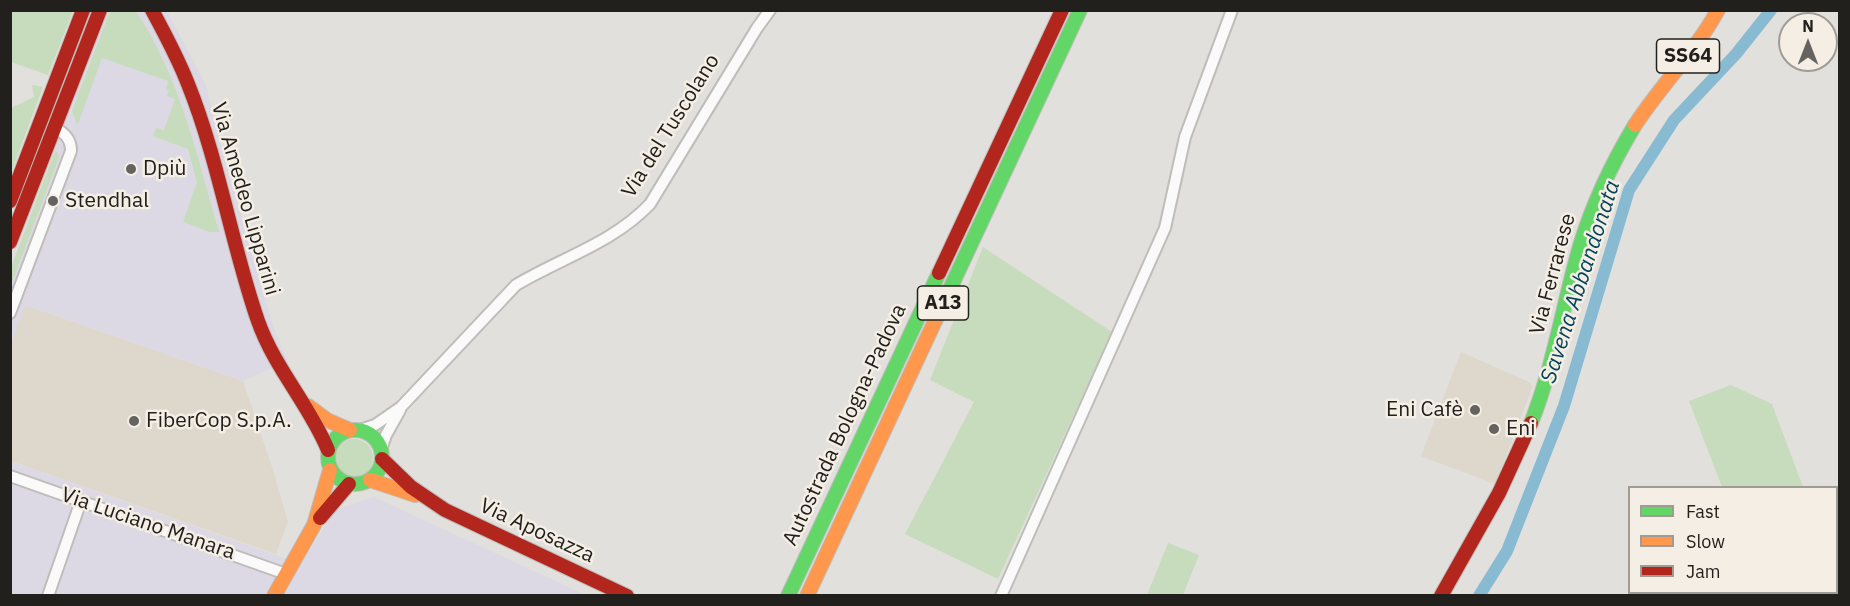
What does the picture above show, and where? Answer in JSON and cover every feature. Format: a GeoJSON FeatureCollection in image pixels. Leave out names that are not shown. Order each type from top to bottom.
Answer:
{"type":"FeatureCollection","features":[{"type":"Feature","properties":{"kind":"main road"},"geometry":{"type":"LineString","coordinates":[[10,201],[83,10]]}},
{"type":"Feature","properties":{"kind":"main road"},"geometry":{"type":"LineString","coordinates":[[10,242],[100,10]]}},
{"type":"Feature","properties":{"kind":"main road","name":"Via Amedeo Lipparini"},"geometry":{"type":"LineString","coordinates":[[152,10],[175,51],[194,99],[222,190],[238,258],[259,323],[279,368],[323,437],[328,450]]}},
{"type":"Feature","properties":{"kind":"main road","name":"Autostrada Bologna-Padova"},"geometry":{"type":"LineString","coordinates":[[788,596],[1062,10]]}},
{"type":"Feature","properties":{"kind":"main road","name":"Autostrada Bologna-Padova"},"geometry":{"type":"LineString","coordinates":[[807,596],[1080,10]]}},
{"type":"Feature","properties":{"kind":"main road","name":"Via Ferrarese"},"geometry":{"type":"LineString","coordinates":[[1441,596],[1502,493],[1525,440],[1546,382],[1587,223],[1607,176],[1630,132],[1701,39],[1718,10]]}},
{"type":"Feature","properties":{"kind":"main road","name":"Via Amedeo Lipparini"},"geometry":{"type":"LineString","coordinates":[[299,398],[327,420],[355,430]]}},
{"type":"Feature","properties":{"kind":"main road"},"geometry":{"type":"LineString","coordinates":[[355,430],[376,439],[382,454],[378,471],[370,480],[360,484],[350,484],[339,479],[330,470],[327,460],[328,450],[336,437],[355,430]]}},
{"type":"Feature","properties":{"kind":"main road","name":"Via Aposazza"},"geometry":{"type":"LineString","coordinates":[[382,454],[398,477],[462,519],[627,596]]}},
{"type":"Feature","properties":{"kind":"main road"},"geometry":{"type":"LineString","coordinates":[[314,525],[330,470]]}},
{"type":"Feature","properties":{"kind":"main road","name":"Via Aposazza"},"geometry":{"type":"LineString","coordinates":[[370,480],[432,501]]}},
{"type":"Feature","properties":{"kind":"main road"},"geometry":{"type":"LineString","coordinates":[[274,596],[314,525],[350,484]]}},
{"type":"Feature","properties":{"kind":"street","name":"Via del Tuscolano"},"geometry":{"type":"LineString","coordinates":[[355,430],[375,425],[401,407],[516,285],[625,227],[650,204],[770,10]]}},
{"type":"Feature","properties":{"kind":"street"},"geometry":{"type":"LineString","coordinates":[[1001,596],[1165,228],[1185,137],[1232,10]]}},
{"type":"Feature","properties":{"kind":"street"},"geometry":{"type":"LineString","coordinates":[[10,313],[71,151],[70,140],[54,128]]}},
{"type":"Feature","properties":{"kind":"street","name":"Via del Tuscolano"},"geometry":{"type":"LineString","coordinates":[[382,454],[386,435],[401,407]]}},
{"type":"Feature","properties":{"kind":"street","name":"Via Luciano Manara"},"geometry":{"type":"LineString","coordinates":[[10,476],[286,574]]}},
{"type":"Feature","properties":{"kind":"street"},"geometry":{"type":"LineString","coordinates":[[48,596],[81,501]]}},
{"type":"Feature","properties":{"kind":"shaded area"},"geometry":{"type":"Polygon","coordinates":[[[108,11],[167,11],[206,85],[256,269],[275,331],[288,361],[243,381],[28,306],[24,308],[11,345],[11,265],[108,11]]]}},
{"type":"Feature","properties":{"kind":"shaded area","name":"FiberCop S.p.A."},"geometry":{"type":"Polygon","coordinates":[[[28,306],[243,381],[288,522],[276,554],[11,461],[10,345],[24,307],[28,306]]]}},
{"type":"Feature","properties":{"kind":"shaded area"},"geometry":{"type":"Polygon","coordinates":[[[1461,352],[1527,381],[1533,386],[1495,484],[1421,456],[1461,352]]]}},
{"type":"Feature","properties":{"kind":"shaded area"},"geometry":{"type":"Polygon","coordinates":[[[11,461],[301,564],[336,509],[374,497],[586,595],[11,596],[11,461]]]}},
{"type":"Feature","properties":{"kind":"green space"},"geometry":{"type":"Polygon","coordinates":[[[11,10],[73,11],[48,75],[11,62],[11,10]]]}},
{"type":"Feature","properties":{"kind":"green space"},"geometry":{"type":"Polygon","coordinates":[[[110,11],[136,11],[164,63],[186,118],[219,232],[210,232],[183,222],[197,182],[188,149],[153,136],[156,128],[164,130],[175,99],[167,96],[168,81],[102,58],[77,124],[72,111],[110,11]]]}},
{"type":"Feature","properties":{"kind":"green space"},"geometry":{"type":"Polygon","coordinates":[[[32,85],[43,87],[11,173],[11,108],[34,97],[32,85]]]}},
{"type":"Feature","properties":{"kind":"green space"},"geometry":{"type":"Polygon","coordinates":[[[55,151],[59,158],[11,285],[11,268],[55,151]]]}},
{"type":"Feature","properties":{"kind":"green space"},"geometry":{"type":"Polygon","coordinates":[[[983,247],[1112,332],[998,579],[905,534],[974,402],[930,380],[983,247]]]}},
{"type":"Feature","properties":{"kind":"green space"},"geometry":{"type":"Polygon","coordinates":[[[1731,385],[1772,404],[1803,486],[1722,486],[1689,401],[1731,385]]]}},
{"type":"Feature","properties":{"kind":"green space"},"geometry":{"type":"Polygon","coordinates":[[[354,439],[368,444],[373,458],[368,472],[354,477],[340,472],[335,458],[340,444],[354,439]]]}},
{"type":"Feature","properties":{"kind":"green space"},"geometry":{"type":"Polygon","coordinates":[[[1168,543],[1199,555],[1183,595],[1147,595],[1168,543]]]}},
{"type":"Feature","properties":{"kind":"waterway","name":"Savena Abbandonata"},"geometry":{"type":"LineString","coordinates":[[1479,596],[1507,551],[1564,406],[1629,190],[1674,120],[1736,54],[1771,10]]}},
{"type":"Feature","properties":{"kind":"traffic: fast"},"geometry":{"type":"LineString","coordinates":[[935,321],[1080,10]]}},
{"type":"Feature","properties":{"kind":"traffic: fast"},"geometry":{"type":"LineString","coordinates":[[1531,423],[1546,379],[1585,230],[1604,184],[1635,125]]}},
{"type":"Feature","properties":{"kind":"traffic: fast"},"geometry":{"type":"LineString","coordinates":[[788,596],[939,273]]}},
{"type":"Feature","properties":{"kind":"traffic: fast"},"geometry":{"type":"LineString","coordinates":[[350,430],[360,430],[370,434],[378,442],[382,457],[378,472],[370,480],[360,484],[350,484],[340,480],[332,472],[328,462],[328,452],[332,442],[340,434],[350,430]]}},
{"type":"Feature","properties":{"kind":"traffic: slow"},"geometry":{"type":"LineString","coordinates":[[1635,125],[1699,40],[1718,10]]}},
{"type":"Feature","properties":{"kind":"traffic: slow"},"geometry":{"type":"LineString","coordinates":[[807,596],[935,321]]}},
{"type":"Feature","properties":{"kind":"traffic: slow"},"geometry":{"type":"LineString","coordinates":[[308,406],[327,420],[350,430]]}},
{"type":"Feature","properties":{"kind":"traffic: slow"},"geometry":{"type":"LineString","coordinates":[[274,596],[314,525],[330,470]]}},
{"type":"Feature","properties":{"kind":"traffic: slow"},"geometry":{"type":"LineString","coordinates":[[370,480],[415,495]]}},
{"type":"Feature","properties":{"kind":"traffic: jam"},"geometry":{"type":"LineString","coordinates":[[10,201],[83,10]]}},
{"type":"Feature","properties":{"kind":"traffic: jam"},"geometry":{"type":"LineString","coordinates":[[10,242],[100,10]]}},
{"type":"Feature","properties":{"kind":"traffic: jam"},"geometry":{"type":"LineString","coordinates":[[152,10],[180,65],[199,113],[258,321],[273,355],[311,417],[328,450]]}},
{"type":"Feature","properties":{"kind":"traffic: jam"},"geometry":{"type":"LineString","coordinates":[[939,273],[1062,10]]}},
{"type":"Feature","properties":{"kind":"traffic: jam"},"geometry":{"type":"LineString","coordinates":[[1441,596],[1499,493],[1531,423]]}},
{"type":"Feature","properties":{"kind":"traffic: jam"},"geometry":{"type":"LineString","coordinates":[[382,459],[411,487],[445,510],[627,596]]}},
{"type":"Feature","properties":{"kind":"traffic: jam"},"geometry":{"type":"LineString","coordinates":[[320,518],[349,484]]}},
{"type":"Feature","properties":{"kind":"place","name":"Dpiù"},"geometry":{"type":"Point","coordinates":[131,169]}},
{"type":"Feature","properties":{"kind":"place","name":"Stendhal"},"geometry":{"type":"Point","coordinates":[53,201]}},
{"type":"Feature","properties":{"kind":"place","name":"Eni Cafè"},"geometry":{"type":"Point","coordinates":[1475,410]}},
{"type":"Feature","properties":{"kind":"place","name":"FiberCop S.p.A."},"geometry":{"type":"Point","coordinates":[134,421]}},
{"type":"Feature","properties":{"kind":"place","name":"Eni"},"geometry":{"type":"Point","coordinates":[1494,429]}}]}
